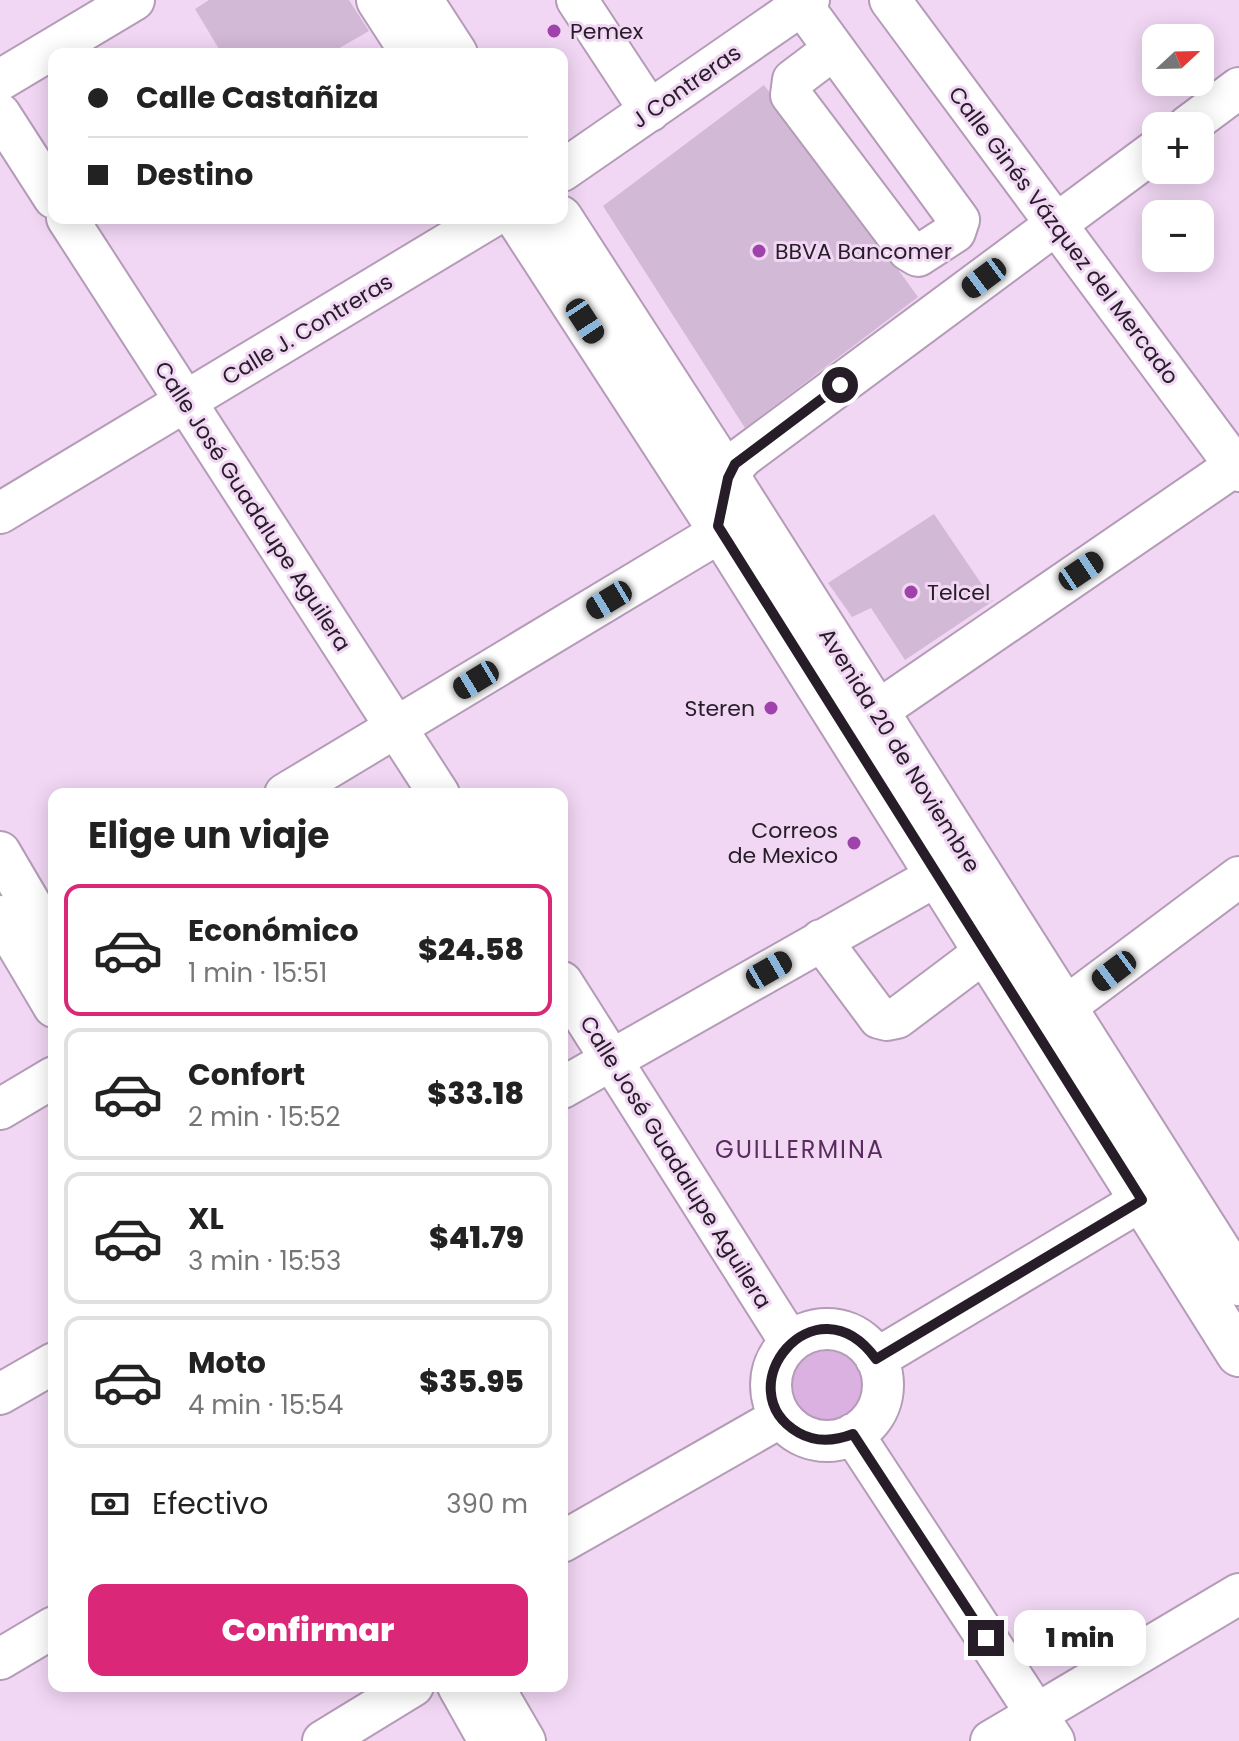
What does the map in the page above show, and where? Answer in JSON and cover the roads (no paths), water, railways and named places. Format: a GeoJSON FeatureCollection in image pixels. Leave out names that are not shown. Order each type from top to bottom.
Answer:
{"type":"FeatureCollection","features":[{"type":"Feature","properties":{"kind":"main road"},"geometry":{"type":"LineString","coordinates":[[379,0],[410,48]]}},
{"type":"Feature","properties":{"kind":"main road"},"geometry":{"type":"LineString","coordinates":[[420,0],[451,48]]}},
{"type":"Feature","properties":{"kind":"main road","name":"Avenida 20 de Noviembre"},"geometry":{"type":"LineString","coordinates":[[522,224],[718,526],[1239,1354]]}},
{"type":"Feature","properties":{"kind":"main road","name":"Avenida 20 de Noviembre"},"geometry":{"type":"LineString","coordinates":[[564,224],[1238,1280]]}},
{"type":"Feature","properties":{"kind":"street"},"geometry":{"type":"LineString","coordinates":[[54,48],[134,0]]}},
{"type":"Feature","properties":{"kind":"street"},"geometry":{"type":"LineString","coordinates":[[577,0],[650,111]]}},
{"type":"Feature","properties":{"kind":"street","name":"Calle Ginés Vázquez del Mercado"},"geometry":{"type":"LineString","coordinates":[[890,0],[1238,466]]}},
{"type":"Feature","properties":{"kind":"street"},"geometry":{"type":"LineString","coordinates":[[806,2],[834,49],[959,220],[955,232],[924,254],[918,256],[908,250],[791,95],[790,84],[793,80],[834,49]]}},
{"type":"Feature","properties":{"kind":"street","name":"J Contreras"},"geometry":{"type":"LineString","coordinates":[[568,167],[806,2]]}},
{"type":"Feature","properties":{"kind":"street"},"geometry":{"type":"LineString","coordinates":[[0,80],[48,51]]}},
{"type":"Feature","properties":{"kind":"street"},"geometry":{"type":"LineString","coordinates":[[1207,112],[1239,88]]}},
{"type":"Feature","properties":{"kind":"street"},"geometry":{"type":"LineString","coordinates":[[0,114],[48,189]]}},
{"type":"Feature","properties":{"kind":"street"},"geometry":{"type":"LineString","coordinates":[[295,788],[707,540],[718,526],[728,478],[735,464],[744,456],[1142,160]]}},
{"type":"Feature","properties":{"kind":"street","name":"Calle José Guadalupe Aguilera"},"geometry":{"type":"LineString","coordinates":[[71,224],[435,788]]}},
{"type":"Feature","properties":{"kind":"street","name":"Calle J. Contreras"},"geometry":{"type":"LineString","coordinates":[[0,513],[480,224]]}},
{"type":"Feature","properties":{"kind":"street"},"geometry":{"type":"LineString","coordinates":[[876,712],[1238,466]]}},
{"type":"Feature","properties":{"kind":"street"},"geometry":{"type":"LineString","coordinates":[[0,852],[44,941],[48,967]]}},
{"type":"Feature","properties":{"kind":"street"},"geometry":{"type":"LineString","coordinates":[[568,1085],[938,875]]}},
{"type":"Feature","properties":{"kind":"street"},"geometry":{"type":"LineString","coordinates":[[1064,1008],[1239,877]]}},
{"type":"Feature","properties":{"kind":"street"},"geometry":{"type":"LineString","coordinates":[[0,916],[44,941]]}},
{"type":"Feature","properties":{"kind":"street"},"geometry":{"type":"LineString","coordinates":[[821,940],[879,1018],[887,1020],[897,1018],[986,951]]}},
{"type":"Feature","properties":{"kind":"street","name":"Calle José Guadalupe Aguilera"},"geometry":{"type":"LineString","coordinates":[[568,991],[790,1342]]}},
{"type":"Feature","properties":{"kind":"street"},"geometry":{"type":"LineString","coordinates":[[0,1109],[48,1081]]}},
{"type":"Feature","properties":{"kind":"street"},"geometry":{"type":"LineString","coordinates":[[876,1359],[1142,1200]]}},
{"type":"Feature","properties":{"kind":"street"},"geometry":{"type":"LineString","coordinates":[[821,1329],[853,1335],[866,1345],[876,1359],[882,1375],[882,1393],[877,1409],[867,1424],[853,1434],[838,1440],[814,1439],[792,1429],[781,1417],[771,1391],[771,1378],[775,1364],[790,1342],[804,1333],[821,1329]]}},
{"type":"Feature","properties":{"kind":"street"},"geometry":{"type":"LineString","coordinates":[[0,1394],[48,1366]]}},
{"type":"Feature","properties":{"kind":"street"},"geometry":{"type":"LineString","coordinates":[[568,1539],[781,1417]]}},
{"type":"Feature","properties":{"kind":"street"},"geometry":{"type":"LineString","coordinates":[[853,1434],[1045,1728]]}},
{"type":"Feature","properties":{"kind":"street"},"geometry":{"type":"LineString","coordinates":[[991,1741],[1045,1728],[1239,1594]]}},
{"type":"Feature","properties":{"kind":"street"},"geometry":{"type":"LineString","coordinates":[[0,1659],[48,1631]]}},
{"type":"Feature","properties":{"kind":"street"},"geometry":{"type":"LineString","coordinates":[[323,1741],[403,1692]]}},
{"type":"Feature","properties":{"kind":"street"},"geometry":{"type":"LineString","coordinates":[[461,1692],[489,1741]]}},
{"type":"Feature","properties":{"kind":"street"},"geometry":{"type":"LineString","coordinates":[[496,1692],[525,1741]]}},
{"type":"Feature","properties":{"kind":"place","name":"Pemex"},"geometry":{"type":"Point","coordinates":[554,31]}},
{"type":"Feature","properties":{"kind":"place","name":"BBVA Bancomer"},"geometry":{"type":"Point","coordinates":[759,251]}},
{"type":"Feature","properties":{"kind":"place","name":"Telcel"},"geometry":{"type":"Point","coordinates":[911,592]}},
{"type":"Feature","properties":{"kind":"place","name":"Steren"},"geometry":{"type":"Point","coordinates":[771,708]}},
{"type":"Feature","properties":{"kind":"place","name":"Correos de Mexico"},"geometry":{"type":"Point","coordinates":[854,843]}},
{"type":"Feature","properties":{"kind":"district","name":"GUILLERMINA"},"geometry":{"type":"Point","coordinates":[800,1150]}}]}
